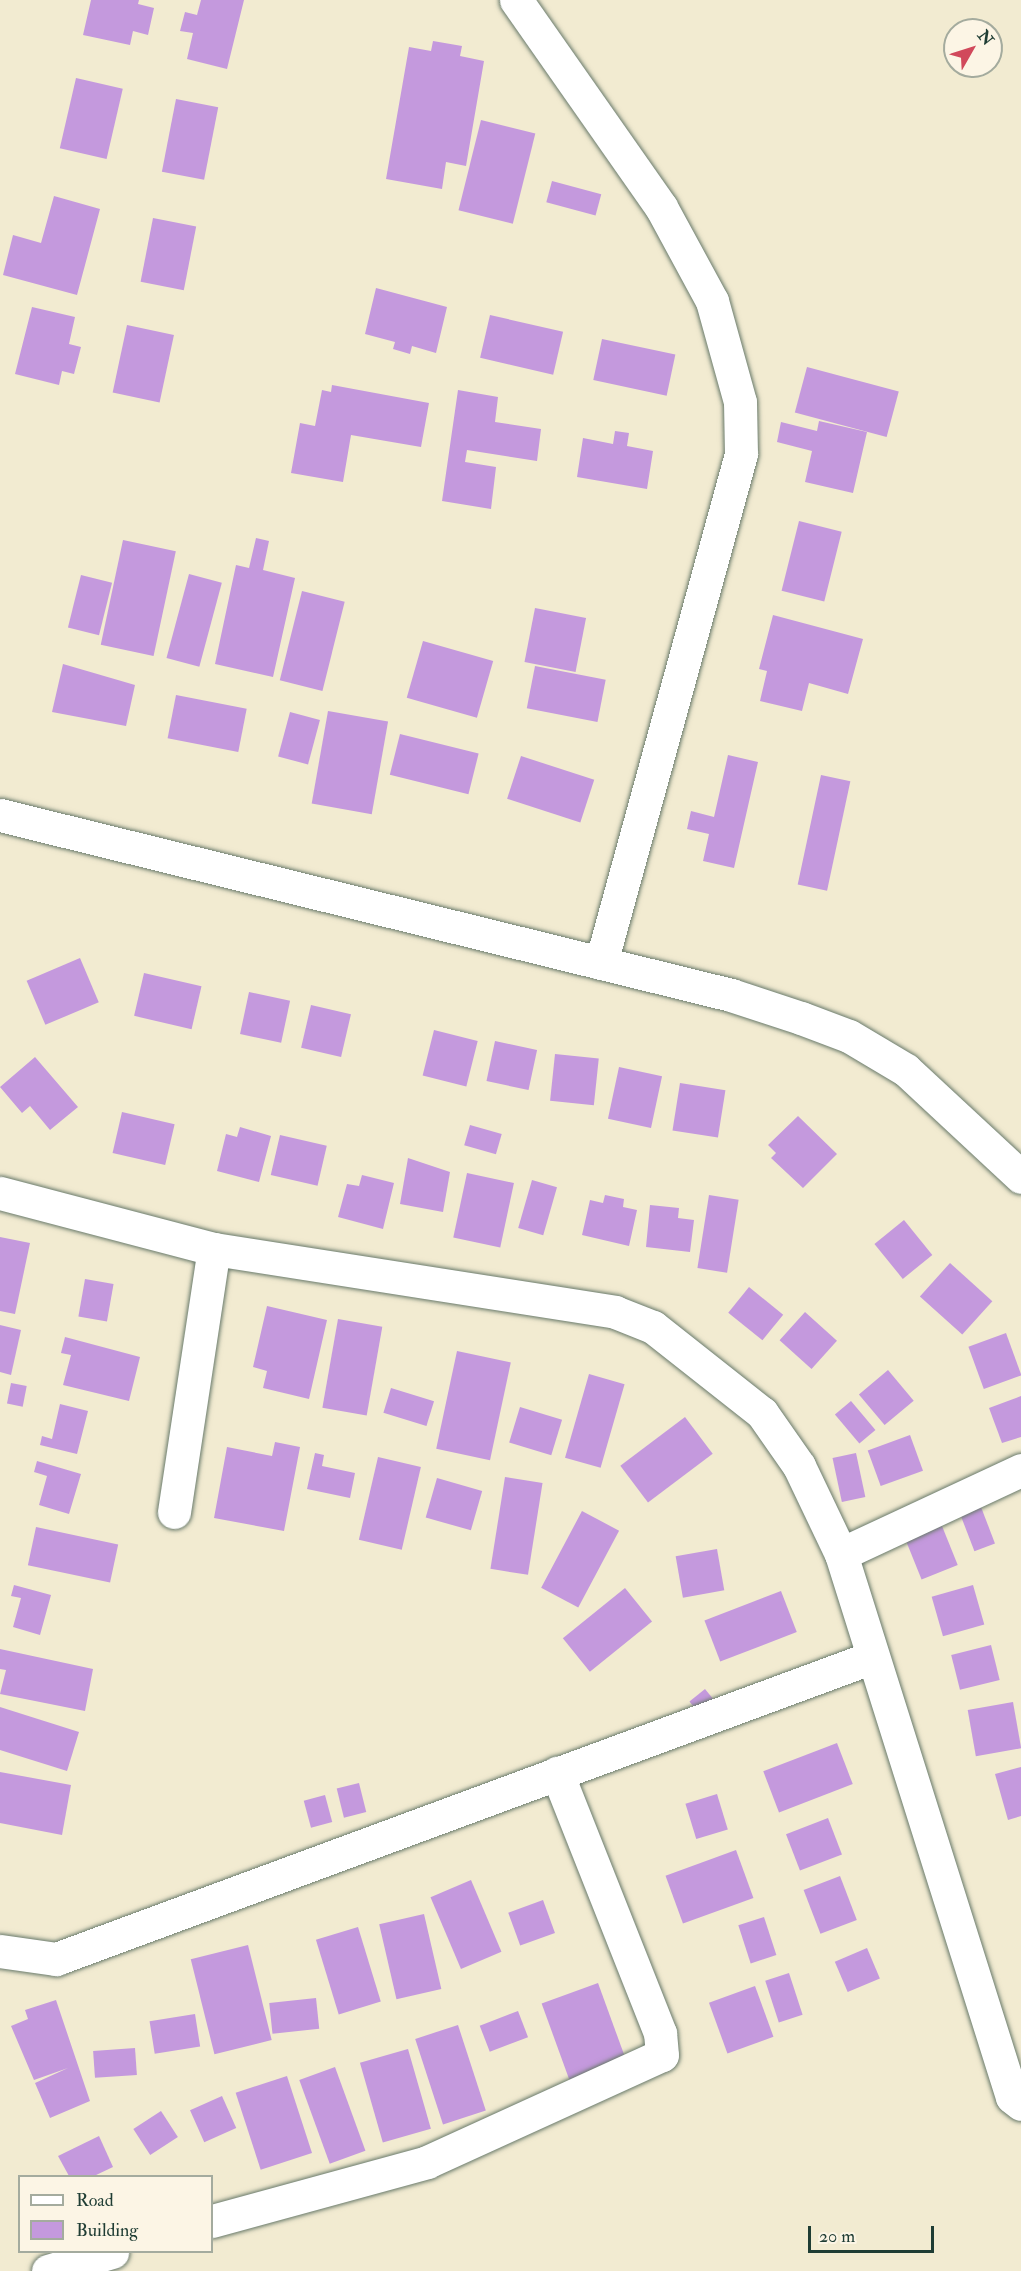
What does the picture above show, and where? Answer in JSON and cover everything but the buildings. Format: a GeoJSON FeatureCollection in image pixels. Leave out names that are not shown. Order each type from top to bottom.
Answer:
{"type":"FeatureCollection","features":[{"type":"Feature","properties":{"kind":"street"},"geometry":{"type":"LineString","coordinates":[[516,0],[661,207],[712,301],[740,402],[741,454],[601,963]]}},
{"type":"Feature","properties":{"kind":"street"},"geometry":{"type":"LineString","coordinates":[[0,815],[731,995],[849,1036],[906,1070],[1021,1177]]}},
{"type":"Feature","properties":{"kind":"street"},"geometry":{"type":"LineString","coordinates":[[0,1193],[214,1249],[615,1312],[653,1327],[762,1413],[798,1466],[841,1554],[870,1658],[1012,2097],[1021,2104]]}},
{"type":"Feature","properties":{"kind":"street"},"geometry":{"type":"LineString","coordinates":[[174,1512],[214,1249]]}},
{"type":"Feature","properties":{"kind":"street"},"geometry":{"type":"LineString","coordinates":[[841,1554],[1021,1470]]}},
{"type":"Feature","properties":{"kind":"street"},"geometry":{"type":"LineString","coordinates":[[0,1952],[56,1959],[870,1658]]}},
{"type":"Feature","properties":{"kind":"street"},"geometry":{"type":"LineString","coordinates":[[213,2221],[427,2162],[662,2055],[660,2033],[557,1773]]}},
{"type":"Feature","properties":{"kind":"street"},"geometry":{"type":"LineString","coordinates":[[48,2271],[109,2253]]}}]}
